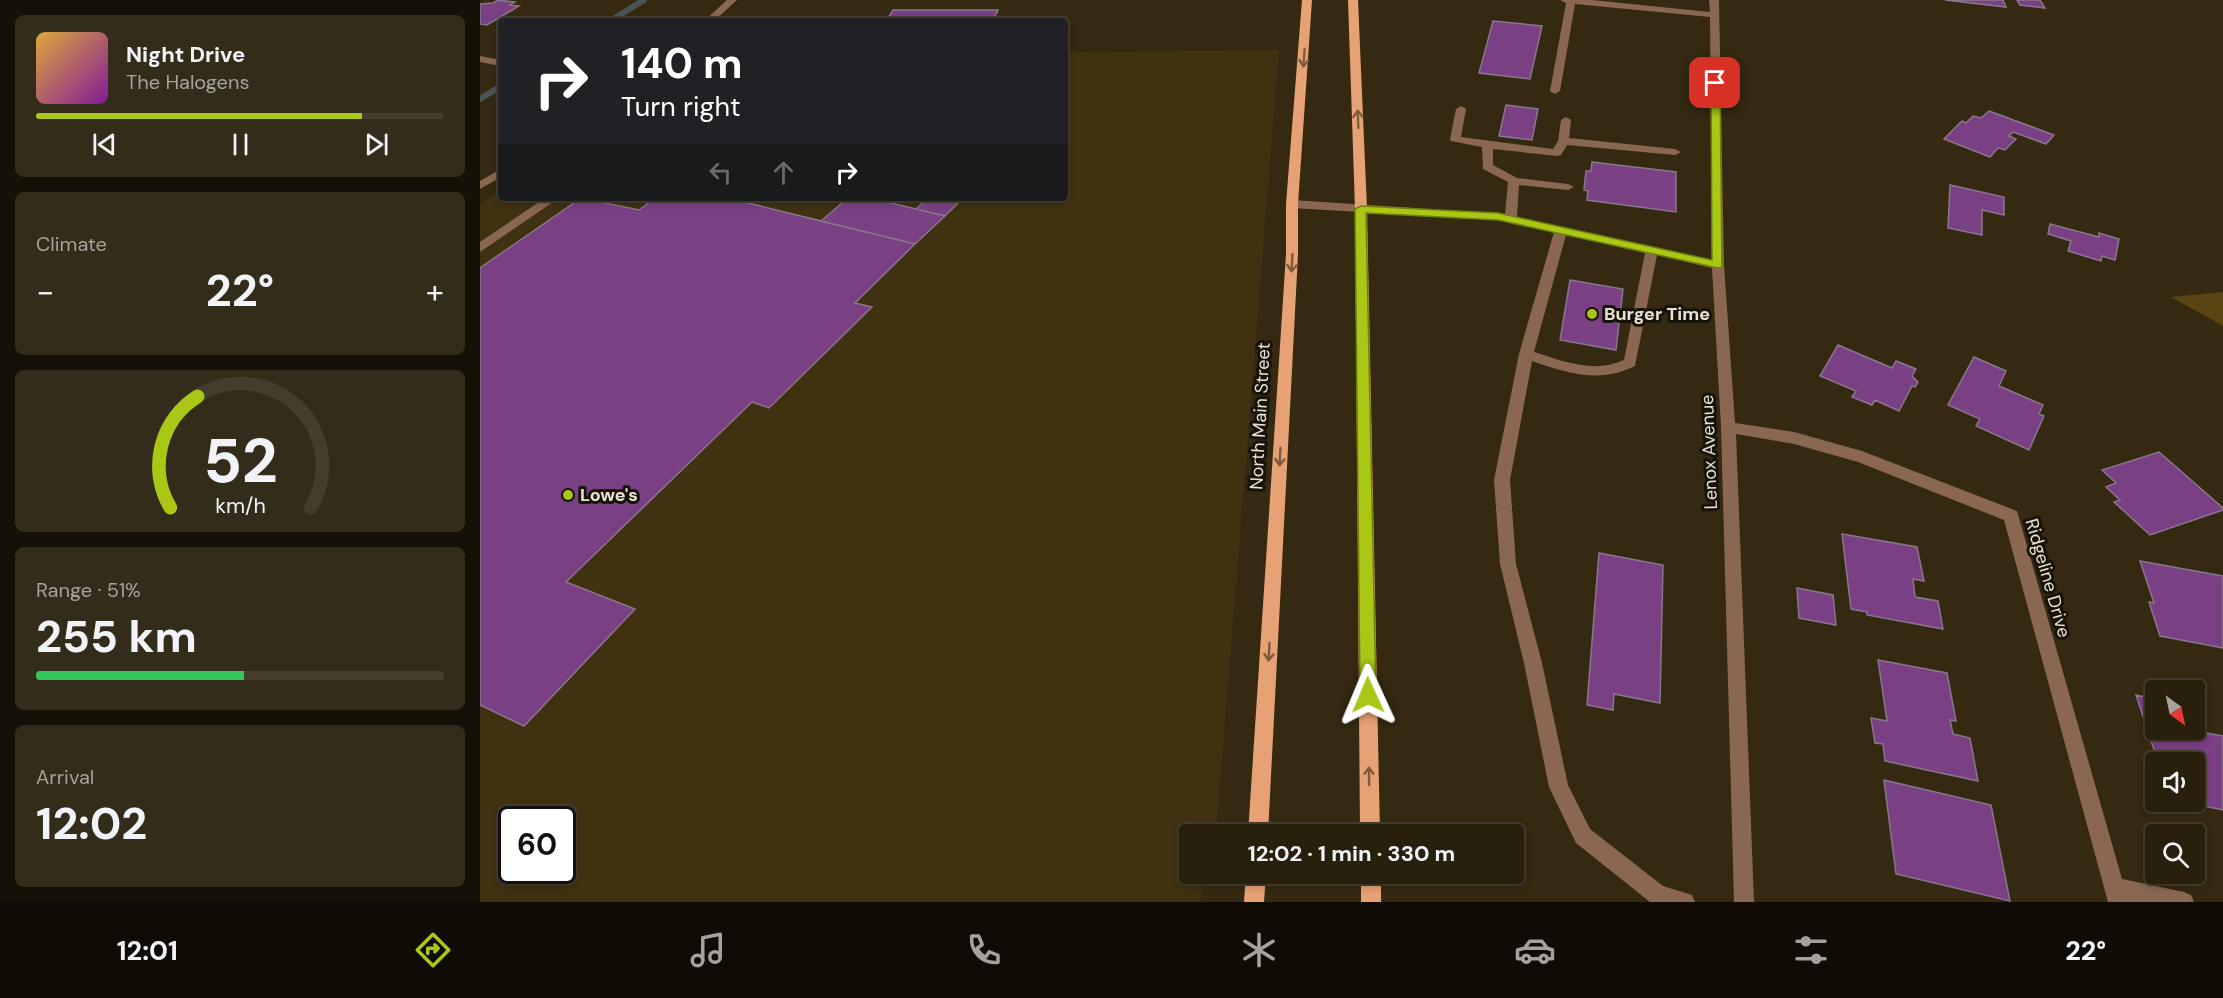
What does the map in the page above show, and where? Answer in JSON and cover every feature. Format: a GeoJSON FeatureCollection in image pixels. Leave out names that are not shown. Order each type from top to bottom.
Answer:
{"type":"FeatureCollection","features":[{"type":"Feature","properties":{"kind":"main road","name":"North Main Street"},"geometry":{"type":"LineString","coordinates":[[1259,824],[1292,266],[1292,204],[1307,0]]}},
{"type":"Feature","properties":{"kind":"main road"},"geometry":{"type":"LineString","coordinates":[[1353,0],[1361,209],[1370,824]]}},
{"type":"Feature","properties":{"kind":"main road"},"geometry":{"type":"LineString","coordinates":[[1254,902],[1255,884]]}},
{"type":"Feature","properties":{"kind":"main road"},"geometry":{"type":"LineString","coordinates":[[1371,884],[1371,902]]}},
{"type":"Feature","properties":{"kind":"street"},"geometry":{"type":"LineString","coordinates":[[712,18],[732,0]]}},
{"type":"Feature","properties":{"kind":"street"},"geometry":{"type":"LineString","coordinates":[[1565,0],[1714,8]]}},
{"type":"Feature","properties":{"kind":"street"},"geometry":{"type":"LineString","coordinates":[[1555,92],[1571,0]]}},
{"type":"Feature","properties":{"kind":"street","name":"Lenox Avenue"},"geometry":{"type":"LineString","coordinates":[[1714,8],[1718,265],[1728,427],[1744,902]]}},
{"type":"Feature","properties":{"kind":"street"},"geometry":{"type":"LineString","coordinates":[[480,59],[497,62]]}},
{"type":"Feature","properties":{"kind":"street"},"geometry":{"type":"LineString","coordinates":[[1461,109],[1455,139],[1557,153],[1563,141],[1566,120]]}},
{"type":"Feature","properties":{"kind":"street"},"geometry":{"type":"LineString","coordinates":[[1563,141],[1675,152]]}},
{"type":"Feature","properties":{"kind":"street"},"geometry":{"type":"LineString","coordinates":[[1488,145],[1486,167],[1514,181],[1568,188]]}},
{"type":"Feature","properties":{"kind":"street"},"geometry":{"type":"LineString","coordinates":[[480,186],[498,174]]}},
{"type":"Feature","properties":{"kind":"street"},"geometry":{"type":"LineString","coordinates":[[1511,219],[1514,181]]}},
{"type":"Feature","properties":{"kind":"street"},"geometry":{"type":"LineString","coordinates":[[480,248],[550,201]]}},
{"type":"Feature","properties":{"kind":"street"},"geometry":{"type":"LineString","coordinates":[[1292,204],[1498,216],[1718,265]]}},
{"type":"Feature","properties":{"kind":"street"},"geometry":{"type":"LineString","coordinates":[[1561,230],[1526,354],[1502,480],[1508,564],[1533,663],[1559,787],[1583,836],[1658,895],[1685,902]]}},
{"type":"Feature","properties":{"kind":"street"},"geometry":{"type":"LineString","coordinates":[[1526,354],[1599,374],[1630,363],[1652,250]]}},
{"type":"Feature","properties":{"kind":"street","name":"Ridgeline Drive"},"geometry":{"type":"LineString","coordinates":[[1728,427],[1794,438],[1862,458],[2011,516],[2116,895]]}},
{"type":"Feature","properties":{"kind":"street"},"geometry":{"type":"LineString","coordinates":[[2116,895],[2184,902]]}},
{"type":"Feature","properties":{"kind":"shaded area"},"geometry":{"type":"Polygon","coordinates":[[[1279,50],[1217,824],[1179,824],[1179,884],[1205,884],[1199,902],[480,902],[480,204],[498,192],[498,201],[1068,201],[1068,52],[1279,50]]]}},
{"type":"Feature","properties":{"kind":"shaded area"},"geometry":{"type":"Polygon","coordinates":[[[2223,292],[2223,326],[2171,297],[2223,292]]]}},
{"type":"Feature","properties":{"kind":"building"},"geometry":{"type":"Polygon","coordinates":[[[498,0],[515,2],[510,5],[519,6],[487,25],[480,24],[480,4],[493,3],[498,0]]]}},
{"type":"Feature","properties":{"kind":"building"},"geometry":{"type":"Polygon","coordinates":[[[1945,0],[2003,0],[2006,7],[1945,0]]]}},
{"type":"Feature","properties":{"kind":"building"},"geometry":{"type":"Polygon","coordinates":[[[2017,0],[2040,0],[2045,8],[2020,5],[2017,0]]]}},
{"type":"Feature","properties":{"kind":"building"},"geometry":{"type":"Polygon","coordinates":[[[893,10],[998,10],[994,18],[888,18],[893,10]]]}},
{"type":"Feature","properties":{"kind":"building"},"geometry":{"type":"Polygon","coordinates":[[[1493,21],[1542,26],[1530,79],[1479,73],[1493,21]]]}},
{"type":"Feature","properties":{"kind":"building"},"geometry":{"type":"Polygon","coordinates":[[[1506,105],[1538,109],[1532,140],[1499,136],[1506,105]]]}},
{"type":"Feature","properties":{"kind":"building"},"geometry":{"type":"Polygon","coordinates":[[[1989,111],[2054,135],[2046,144],[2013,132],[2009,136],[2016,139],[2005,150],[1998,148],[1990,157],[1944,139],[1962,121],[1966,123],[1973,116],[1981,118],[1989,111]]]}},
{"type":"Feature","properties":{"kind":"building"},"geometry":{"type":"Polygon","coordinates":[[[1592,162],[1676,172],[1676,212],[1587,200],[1588,191],[1584,190],[1586,171],[1591,171],[1592,162]]]}},
{"type":"Feature","properties":{"kind":"building"},"geometry":{"type":"Polygon","coordinates":[[[1950,185],[2004,197],[2004,215],[1982,210],[1982,235],[1948,228],[1950,185]]]}},
{"type":"Feature","properties":{"kind":"building","name":"Lowe's"},"geometry":{"type":"Polygon","coordinates":[[[577,201],[596,201],[639,210],[651,201],[740,201],[915,244],[855,303],[872,307],[769,408],[752,402],[566,582],[635,609],[524,726],[480,705],[480,268],[577,201]]]}},
{"type":"Feature","properties":{"kind":"building"},"geometry":{"type":"Polygon","coordinates":[[[844,201],[882,201],[945,216],[915,244],[821,221],[844,201]]]}},
{"type":"Feature","properties":{"kind":"building"},"geometry":{"type":"Polygon","coordinates":[[[925,201],[960,201],[945,216],[916,209],[925,201]]]}},
{"type":"Feature","properties":{"kind":"building"},"geometry":{"type":"Polygon","coordinates":[[[2050,224],[2099,237],[2099,233],[2119,239],[2115,260],[2102,256],[2101,261],[2068,251],[2071,241],[2048,234],[2050,224]]]}},
{"type":"Feature","properties":{"kind":"building","name":"Burger Time"},"geometry":{"type":"Polygon","coordinates":[[[1570,280],[1623,289],[1616,350],[1560,340],[1570,280]]]}},
{"type":"Feature","properties":{"kind":"building"},"geometry":{"type":"Polygon","coordinates":[[[1838,345],[1892,368],[1896,361],[1916,369],[1912,376],[1918,382],[1915,387],[1912,386],[1899,411],[1875,400],[1872,405],[1852,397],[1856,391],[1820,376],[1838,345]]]}},
{"type":"Feature","properties":{"kind":"building"},"geometry":{"type":"Polygon","coordinates":[[[1974,357],[2006,371],[1999,386],[2043,405],[2039,414],[2044,416],[2029,450],[1976,426],[1980,419],[1948,405],[1974,357]]]}},
{"type":"Feature","properties":{"kind":"building"},"geometry":{"type":"Polygon","coordinates":[[[2159,452],[2223,510],[2150,535],[2114,502],[2120,500],[2106,487],[2116,483],[2102,470],[2159,452]]]}},
{"type":"Feature","properties":{"kind":"building"},"geometry":{"type":"Polygon","coordinates":[[[1842,534],[1917,547],[1924,581],[1913,579],[1915,597],[1938,601],[1943,629],[1867,615],[1867,612],[1851,609],[1842,534]]]}},
{"type":"Feature","properties":{"kind":"building"},"geometry":{"type":"Polygon","coordinates":[[[1599,553],[1663,565],[1660,703],[1614,694],[1613,710],[1587,705],[1599,553]]]}},
{"type":"Feature","properties":{"kind":"building"},"geometry":{"type":"Polygon","coordinates":[[[2140,561],[2223,576],[2223,648],[2160,636],[2149,602],[2154,603],[2140,561]]]}},
{"type":"Feature","properties":{"kind":"building"},"geometry":{"type":"Polygon","coordinates":[[[1797,588],[1833,595],[1836,625],[1799,618],[1797,588]]]}},
{"type":"Feature","properties":{"kind":"building"},"geometry":{"type":"Polygon","coordinates":[[[1878,660],[1947,673],[1956,721],[1950,720],[1953,734],[1970,738],[1978,781],[1885,761],[1883,744],[1875,743],[1871,718],[1887,721],[1878,660]]]}},
{"type":"Feature","properties":{"kind":"building"},"geometry":{"type":"Polygon","coordinates":[[[2136,695],[2145,697],[2145,722],[2136,695]]]}},
{"type":"Feature","properties":{"kind":"building"},"geometry":{"type":"Polygon","coordinates":[[[2205,733],[2223,736],[2223,810],[2205,806],[2205,752],[2155,752],[2151,740],[2205,740],[2205,733]]]}},
{"type":"Feature","properties":{"kind":"building"},"geometry":{"type":"Polygon","coordinates":[[[1884,780],[1991,805],[2010,901],[1896,874],[1884,780]]]}},
{"type":"Feature","properties":{"kind":"waterway"},"geometry":{"type":"LineString","coordinates":[[615,18],[644,0]]}},
{"type":"Feature","properties":{"kind":"waterway"},"geometry":{"type":"LineString","coordinates":[[480,99],[498,88]]}},
{"type":"Feature","properties":{"kind":"place","name":"Burger Time"},"geometry":{"type":"Point","coordinates":[1592,314]}},
{"type":"Feature","properties":{"kind":"place","name":"Lowe's"},"geometry":{"type":"Point","coordinates":[568,495]}},
{"type":"Feature","properties":{"kind":"route"},"geometry":{"type":"LineString","coordinates":[[1368,695],[1361,209],[1498,216],[1718,265],[1715,83]]}}]}
